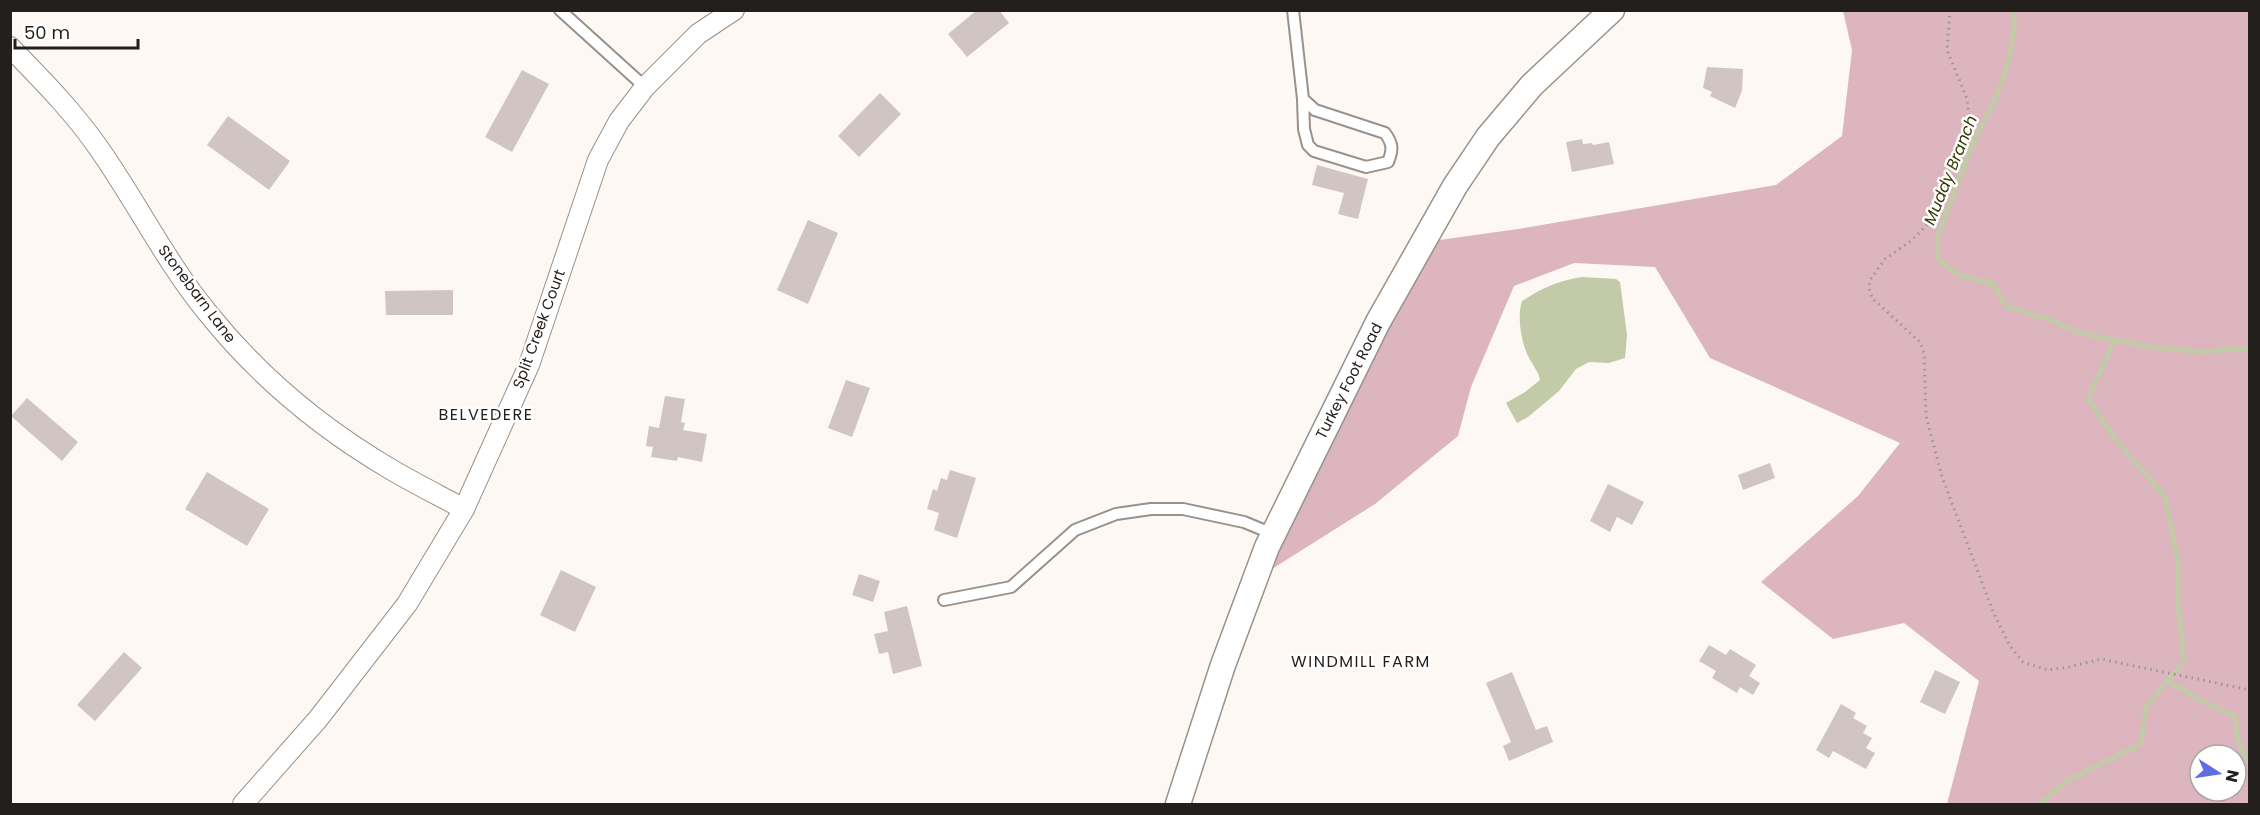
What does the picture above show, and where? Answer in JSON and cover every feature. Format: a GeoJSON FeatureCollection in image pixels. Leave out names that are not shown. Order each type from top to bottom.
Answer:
{"type":"FeatureCollection","features":[{"type":"Feature","properties":{"kind":"street","name":"Turkey Foot Road"},"geometry":{"type":"LineString","coordinates":[[1178,804],[1253,581],[1273,534],[1378,322],[1455,186],[1488,137],[1532,85],[1612,10]]}},
{"type":"Feature","properties":{"kind":"street","name":"Split Creek Court"},"geometry":{"type":"LineString","coordinates":[[243,804],[318,719],[407,604],[464,509],[529,365],[598,160],[619,121],[645,87],[698,34],[731,11]]}},
{"type":"Feature","properties":{"kind":"street","name":"Stonebarn Lane"},"geometry":{"type":"LineString","coordinates":[[10,47],[82,126],[100,150],[171,264],[207,313],[243,354],[296,403],[342,438],[392,470],[464,509]]}},
{"type":"Feature","properties":{"kind":"lane"},"geometry":{"type":"LineString","coordinates":[[560,10],[645,87]]}},
{"type":"Feature","properties":{"kind":"lane"},"geometry":{"type":"LineString","coordinates":[[1293,10],[1308,145],[1314,151],[1366,167],[1388,162],[1393,151],[1391,141],[1385,133],[1315,110],[1303,99]]}},
{"type":"Feature","properties":{"kind":"lane"},"geometry":{"type":"LineString","coordinates":[[944,600],[1011,587],[1075,530],[1116,513],[1151,509],[1183,509],[1244,522],[1273,534]]}},
{"type":"Feature","properties":{"kind":"path"},"geometry":{"type":"LineString","coordinates":[[1950,10],[1947,50],[1967,99],[1969,115],[1961,151],[1949,170],[1942,202],[1926,226],[1911,241],[1885,259],[1870,280],[1869,288],[1872,298],[1920,342],[1924,353],[1926,416],[1942,477],[1994,615],[2010,646],[2023,662],[2033,667],[2048,670],[2101,659],[2250,690]]}},
{"type":"Feature","properties":{"kind":"shaded area"},"geometry":{"type":"Polygon","coordinates":[[[1843,11],[2249,11],[2249,804],[1947,804],[1979,681],[1904,623],[1833,639],[1761,582],[1858,496],[1900,443],[1710,358],[1655,267],[1574,263],[1514,286],[1471,387],[1458,436],[1375,504],[1253,581],[1425,242],[1518,229],[1776,185],[1842,136],[1852,50],[1843,11]]]}},
{"type":"Feature","properties":{"kind":"shaded area"},"geometry":{"type":"Polygon","coordinates":[[[1582,277],[1616,279],[1620,282],[1627,335],[1625,358],[1609,363],[1589,362],[1576,369],[1559,391],[1528,417],[1517,423],[1506,403],[1540,380],[1523,342],[1520,328],[1522,301],[1550,286],[1582,277]]]}},
{"type":"Feature","properties":{"kind":"building"},"geometry":{"type":"Polygon","coordinates":[[[977,10],[999,10],[1009,23],[967,57],[948,34],[977,10]]]}},
{"type":"Feature","properties":{"kind":"building"},"geometry":{"type":"Polygon","coordinates":[[[1707,67],[1743,69],[1742,91],[1735,108],[1710,96],[1712,92],[1703,88],[1707,67]]]}},
{"type":"Feature","properties":{"kind":"building"},"geometry":{"type":"Polygon","coordinates":[[[522,70],[549,84],[512,152],[485,137],[522,70]]]}},
{"type":"Feature","properties":{"kind":"building"},"geometry":{"type":"Polygon","coordinates":[[[880,93],[901,114],[859,157],[838,136],[880,93]]]}},
{"type":"Feature","properties":{"kind":"building"},"geometry":{"type":"Polygon","coordinates":[[[228,116],[290,161],[269,190],[207,145],[228,116]]]}},
{"type":"Feature","properties":{"kind":"building"},"geometry":{"type":"Polygon","coordinates":[[[1582,139],[1583,144],[1609,142],[1614,164],[1572,172],[1566,142],[1582,139]]]}},
{"type":"Feature","properties":{"kind":"building"},"geometry":{"type":"Polygon","coordinates":[[[1317,165],[1368,179],[1358,219],[1338,214],[1344,193],[1312,185],[1317,165]]]}},
{"type":"Feature","properties":{"kind":"building"},"geometry":{"type":"Polygon","coordinates":[[[808,220],[838,233],[808,304],[777,290],[808,220]]]}},
{"type":"Feature","properties":{"kind":"building"},"geometry":{"type":"Polygon","coordinates":[[[453,290],[453,315],[386,315],[385,291],[453,290]]]}},
{"type":"Feature","properties":{"kind":"building"},"geometry":{"type":"Polygon","coordinates":[[[846,380],[870,388],[852,437],[828,428],[846,380]]]}},
{"type":"Feature","properties":{"kind":"building"},"geometry":{"type":"Polygon","coordinates":[[[665,396],[685,399],[681,422],[685,423],[683,430],[707,434],[702,462],[678,457],[677,461],[651,457],[653,447],[646,446],[649,426],[659,428],[665,396]]]}},
{"type":"Feature","properties":{"kind":"building"},"geometry":{"type":"Polygon","coordinates":[[[27,398],[78,442],[62,461],[11,416],[27,398]]]}},
{"type":"Feature","properties":{"kind":"building"},"geometry":{"type":"Polygon","coordinates":[[[1770,463],[1775,478],[1743,490],[1738,475],[1770,463]]]}},
{"type":"Feature","properties":{"kind":"building"},"geometry":{"type":"Polygon","coordinates":[[[950,470],[976,478],[957,538],[934,530],[939,513],[927,509],[933,489],[937,491],[941,478],[947,480],[950,470]]]}},
{"type":"Feature","properties":{"kind":"building"},"geometry":{"type":"Polygon","coordinates":[[[207,472],[269,509],[247,546],[185,509],[207,472]]]}},
{"type":"Feature","properties":{"kind":"building"},"geometry":{"type":"Polygon","coordinates":[[[1608,484],[1644,502],[1632,525],[1617,517],[1610,532],[1590,521],[1608,484]]]}},
{"type":"Feature","properties":{"kind":"building"},"geometry":{"type":"Polygon","coordinates":[[[561,570],[596,587],[575,632],[540,615],[561,570]]]}},
{"type":"Feature","properties":{"kind":"building"},"geometry":{"type":"Polygon","coordinates":[[[859,574],[880,581],[873,602],[852,595],[859,574]]]}},
{"type":"Feature","properties":{"kind":"building"},"geometry":{"type":"Polygon","coordinates":[[[907,606],[922,666],[893,674],[888,652],[879,654],[874,634],[888,631],[884,612],[907,606]]]}},
{"type":"Feature","properties":{"kind":"building"},"geometry":{"type":"Polygon","coordinates":[[[1709,645],[1726,655],[1730,649],[1756,665],[1749,676],[1760,683],[1753,695],[1740,687],[1737,693],[1712,678],[1716,671],[1699,661],[1709,645]]]}},
{"type":"Feature","properties":{"kind":"building"},"geometry":{"type":"Polygon","coordinates":[[[124,652],[142,668],[95,721],[77,705],[124,652]]]}},
{"type":"Feature","properties":{"kind":"building"},"geometry":{"type":"Polygon","coordinates":[[[1935,670],[1960,682],[1945,714],[1920,702],[1935,670]]]}},
{"type":"Feature","properties":{"kind":"building"},"geometry":{"type":"Polygon","coordinates":[[[1512,672],[1536,730],[1547,726],[1553,742],[1509,761],[1503,746],[1511,742],[1486,683],[1512,672]]]}},
{"type":"Feature","properties":{"kind":"building"},"geometry":{"type":"Polygon","coordinates":[[[1841,704],[1856,713],[1853,718],[1867,726],[1863,733],[1872,738],[1866,748],[1875,753],[1866,769],[1833,751],[1829,758],[1816,750],[1841,704]]]}},
{"type":"Feature","properties":{"kind":"waterway","name":"Muddy Branch"},"geometry":{"type":"LineString","coordinates":[[2014,10],[2009,60],[1996,98],[1973,143],[1937,238],[1938,260],[1959,275],[1992,283],[2007,307],[2048,319],[2080,333],[2150,347],[2204,352],[2250,348]]}},
{"type":"Feature","properties":{"kind":"waterway"},"geometry":{"type":"LineString","coordinates":[[2040,804],[2065,782],[2141,744],[2146,707],[2184,661],[2178,604],[2178,562],[2165,497],[2113,436],[2088,399],[2114,341]]}},
{"type":"Feature","properties":{"kind":"waterway"},"geometry":{"type":"LineString","coordinates":[[2168,681],[2202,701],[2235,716],[2240,746],[2250,761]]}},
{"type":"Feature","properties":{"kind":"district","name":"BELVEDERE"},"geometry":{"type":"Point","coordinates":[486,414]}},
{"type":"Feature","properties":{"kind":"district","name":"WINDMILL FARM"},"geometry":{"type":"Point","coordinates":[1361,661]}}]}
